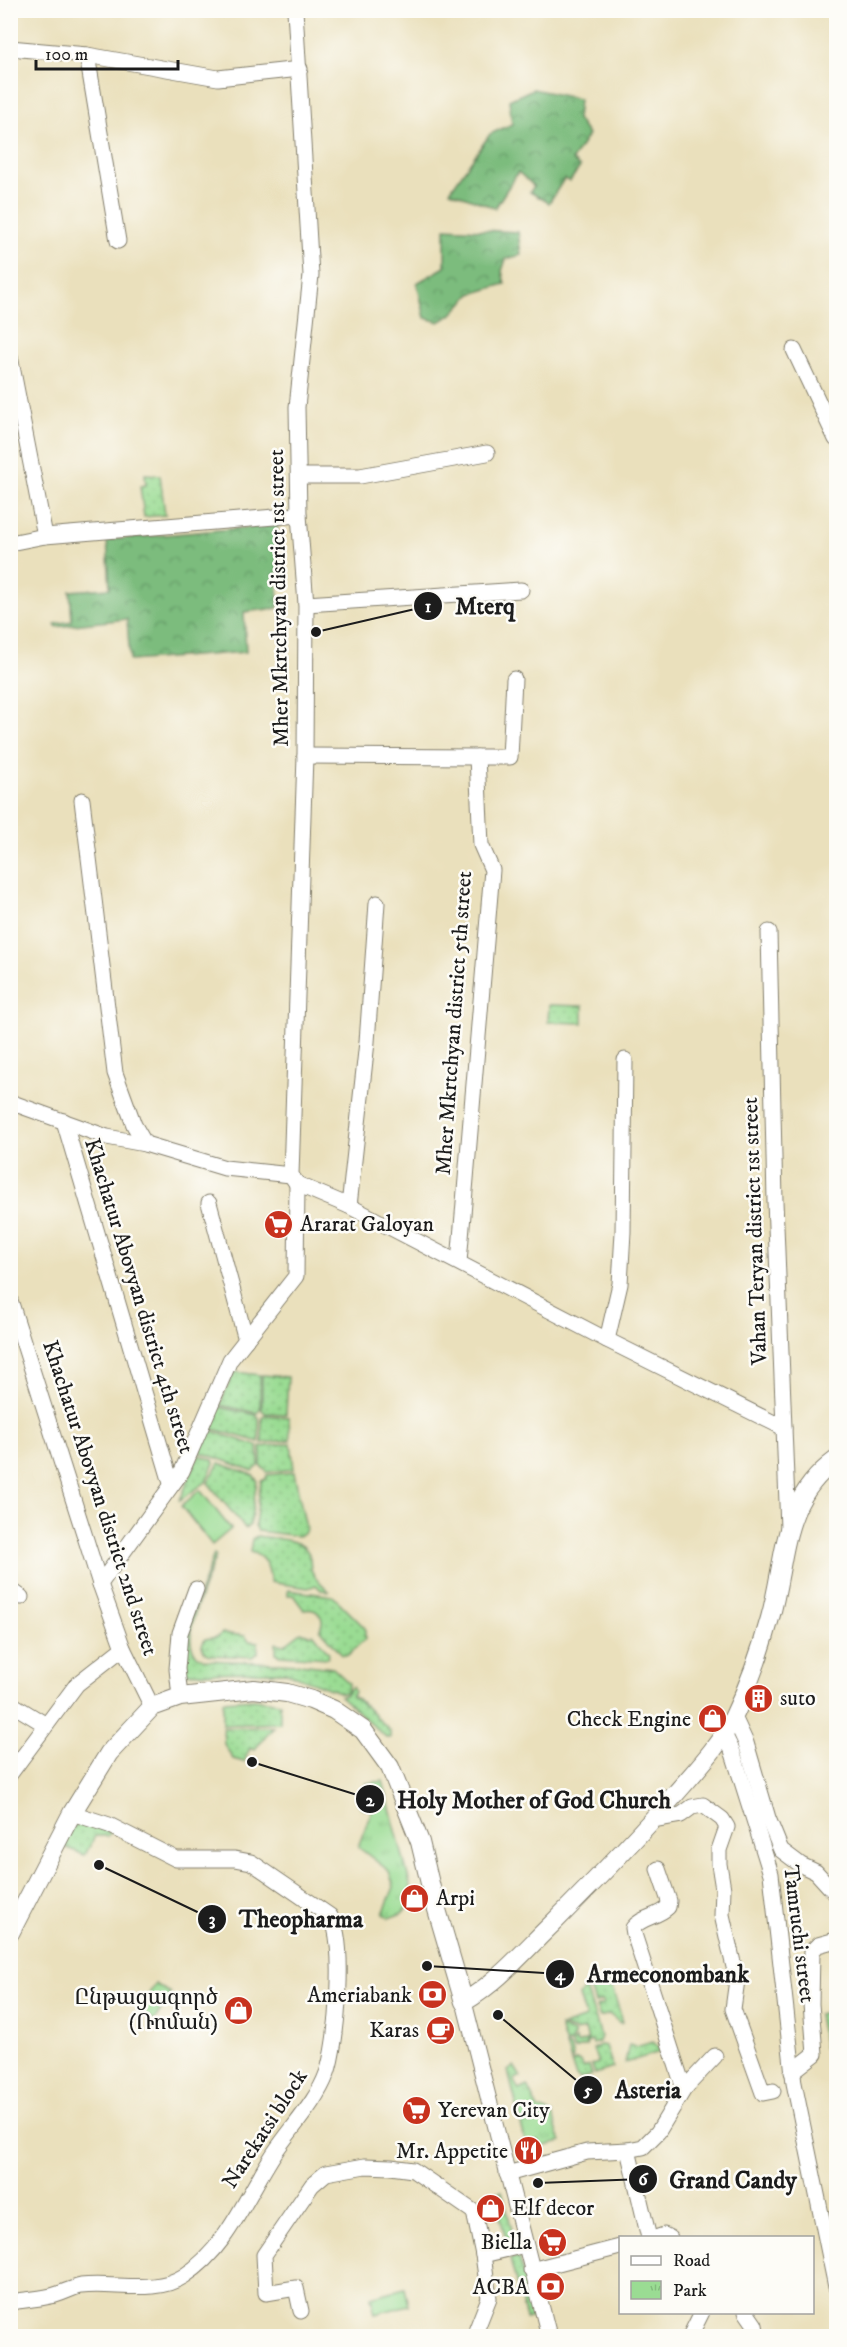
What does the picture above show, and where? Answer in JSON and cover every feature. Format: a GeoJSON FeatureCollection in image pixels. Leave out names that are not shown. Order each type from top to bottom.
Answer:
{"type":"FeatureCollection","features":[{"type":"Feature","properties":{"kind":"main road"},"geometry":{"type":"LineString","coordinates":[[10,1933],[72,1813],[109,1754],[152,1707],[180,1697],[254,1689],[287,1693],[334,1710],[363,1730],[390,1767],[420,1842],[464,2002],[486,1989],[652,1821],[701,1764],[723,1734],[734,1717],[770,1617],[788,1528],[796,1506],[810,1484],[837,1460]]}},
{"type":"Feature","properties":{"kind":"street","name":"Mher Mkrtchyan district 1st street"},"geometry":{"type":"LineString","coordinates":[[100,1584],[171,1483],[182,1472],[230,1360],[296,1276],[294,1180],[305,756],[306,604],[299,515],[297,407],[311,275],[295,10]]}},
{"type":"Feature","properties":{"kind":"street"},"geometry":{"type":"LineString","coordinates":[[10,48],[87,55],[218,78],[300,69]]}},
{"type":"Feature","properties":{"kind":"street"},"geometry":{"type":"LineString","coordinates":[[87,55],[118,241]]}},
{"type":"Feature","properties":{"kind":"street"},"geometry":{"type":"LineString","coordinates":[[794,350],[837,439]]}},
{"type":"Feature","properties":{"kind":"street"},"geometry":{"type":"LineString","coordinates":[[10,356],[45,536]]}},
{"type":"Feature","properties":{"kind":"street"},"geometry":{"type":"LineString","coordinates":[[299,476],[360,476],[487,453]]}},
{"type":"Feature","properties":{"kind":"street"},"geometry":{"type":"LineString","coordinates":[[10,543],[45,536],[299,515]]}},
{"type":"Feature","properties":{"kind":"street"},"geometry":{"type":"LineString","coordinates":[[306,604],[521,590]]}},
{"type":"Feature","properties":{"kind":"street"},"geometry":{"type":"LineString","coordinates":[[305,756],[510,757],[514,679]]}},
{"type":"Feature","properties":{"kind":"street","name":"Mher Mkrtchyan district 5th street"},"geometry":{"type":"LineString","coordinates":[[459,1262],[492,870],[481,845],[477,757]]}},
{"type":"Feature","properties":{"kind":"street"},"geometry":{"type":"LineString","coordinates":[[82,800],[115,1073],[134,1125],[145,1144]]}},
{"type":"Feature","properties":{"kind":"street"},"geometry":{"type":"LineString","coordinates":[[349,1206],[367,1042],[377,903]]}},
{"type":"Feature","properties":{"kind":"street","name":"Vahan Teryan district 1st street"},"geometry":{"type":"LineString","coordinates":[[769,932],[775,1202],[788,1528]]}},
{"type":"Feature","properties":{"kind":"street"},"geometry":{"type":"LineString","coordinates":[[607,1340],[620,1284],[623,1232],[625,1060]]}},
{"type":"Feature","properties":{"kind":"street"},"geometry":{"type":"LineString","coordinates":[[10,1102],[107,1137],[145,1144],[225,1168],[294,1180],[784,1428]]}},
{"type":"Feature","properties":{"kind":"street","name":"Khachatur Abovyan district 4th street"},"geometry":{"type":"LineString","coordinates":[[64,1121],[171,1483]]}},
{"type":"Feature","properties":{"kind":"street"},"geometry":{"type":"LineString","coordinates":[[208,1203],[246,1340]]}},
{"type":"Feature","properties":{"kind":"street","name":"Khachatur Abovyan district 2nd street"},"geometry":{"type":"LineString","coordinates":[[10,1300],[100,1584],[123,1648],[152,1707]]}},
{"type":"Feature","properties":{"kind":"street"},"geometry":{"type":"LineString","coordinates":[[180,1697],[177,1669],[180,1633],[196,1589]]}},
{"type":"Feature","properties":{"kind":"street"},"geometry":{"type":"LineString","coordinates":[[10,1774],[77,1684],[123,1648]]}},
{"type":"Feature","properties":{"kind":"street"},"geometry":{"type":"LineString","coordinates":[[10,1703],[46,1725]]}},
{"type":"Feature","properties":{"kind":"street"},"geometry":{"type":"LineString","coordinates":[[734,1717],[746,1743],[768,1818],[781,1850],[816,1872],[837,1894]]}},
{"type":"Feature","properties":{"kind":"street","name":"Tamruchi street"},"geometry":{"type":"LineString","coordinates":[[723,1734],[732,1750],[771,1874],[792,2072],[837,2287]]}},
{"type":"Feature","properties":{"kind":"street"},"geometry":{"type":"LineString","coordinates":[[652,1821],[681,1815],[692,1807],[703,1805],[722,1819],[727,1827],[720,1850],[719,1864],[723,1889],[722,1915],[737,1980],[733,2008],[763,2093],[773,2091]]}},
{"type":"Feature","properties":{"kind":"street","name":"Narekatsi block"},"geometry":{"type":"LineString","coordinates":[[10,2302],[52,2296],[80,2286],[158,2285],[184,2276],[218,2244],[274,2153],[320,2086],[327,2073],[331,2057],[341,1973],[335,1924],[330,1916],[251,1862],[235,1859],[176,1859],[109,1825],[72,1813]]}},
{"type":"Feature","properties":{"kind":"street"},"geometry":{"type":"LineString","coordinates":[[658,1869],[669,1901],[668,1907],[664,1912],[637,1923],[633,1928],[684,2090]]}},
{"type":"Feature","properties":{"kind":"street"},"geometry":{"type":"LineString","coordinates":[[792,2072],[815,2054],[811,2004],[812,1951],[818,1945],[837,1940]]}},
{"type":"Feature","properties":{"kind":"street"},"geometry":{"type":"LineString","coordinates":[[464,2002],[549,2337]]}},
{"type":"Feature","properties":{"kind":"street"},"geometry":{"type":"LineString","coordinates":[[507,2174],[586,2152],[636,2148],[658,2132],[684,2090],[715,2056]]}},
{"type":"Feature","properties":{"kind":"street"},"geometry":{"type":"LineString","coordinates":[[636,2148],[649,2236]]}},
{"type":"Feature","properties":{"kind":"street"},"geometry":{"type":"LineString","coordinates":[[301,2311],[296,2288],[266,2293],[264,2255],[312,2185],[326,2173],[366,2166],[413,2170],[474,2212],[489,2298],[474,2337]]}},
{"type":"Feature","properties":{"kind":"street"},"geometry":{"type":"LineString","coordinates":[[483,2255],[525,2245]]}},
{"type":"Feature","properties":{"kind":"street"},"geometry":{"type":"LineString","coordinates":[[531,2270],[619,2248]]}},
{"type":"Feature","properties":{"kind":"street"},"geometry":{"type":"LineString","coordinates":[[690,2337],[702,2314]]}},
{"type":"Feature","properties":{"kind":"street"},"geometry":{"type":"LineString","coordinates":[[747,2314],[755,2325],[757,2337]]}},
{"type":"Feature","properties":{"kind":"green space"},"geometry":{"type":"Polygon","coordinates":[[[533,89],[579,99],[577,119],[588,135],[572,160],[580,167],[570,181],[564,179],[549,203],[530,192],[534,186],[518,172],[495,208],[450,191],[490,134],[512,124],[509,100],[533,89]]]}},
{"type":"Feature","properties":{"kind":"green space"},"geometry":{"type":"Polygon","coordinates":[[[445,228],[518,232],[521,255],[506,259],[502,271],[505,284],[471,294],[451,315],[439,322],[425,318],[417,283],[445,267],[445,228]]]}},
{"type":"Feature","properties":{"kind":"green space"},"geometry":{"type":"Polygon","coordinates":[[[145,474],[160,475],[165,515],[144,517],[140,486],[146,485],[145,474]]]}},
{"type":"Feature","properties":{"kind":"green space"},"geometry":{"type":"Polygon","coordinates":[[[277,525],[278,608],[244,612],[246,652],[130,661],[127,619],[56,627],[55,624],[72,621],[70,591],[110,588],[107,540],[277,525]]]}},
{"type":"Feature","properties":{"kind":"green space"},"geometry":{"type":"Polygon","coordinates":[[[549,1005],[583,1006],[583,1023],[548,1022],[549,1005]]]}},
{"type":"Feature","properties":{"kind":"green space"},"geometry":{"type":"Polygon","coordinates":[[[234,1372],[260,1375],[260,1409],[257,1413],[220,1405],[234,1372]]]}},
{"type":"Feature","properties":{"kind":"green space"},"geometry":{"type":"Polygon","coordinates":[[[262,1375],[288,1377],[286,1414],[265,1413],[262,1410],[262,1375]]]}},
{"type":"Feature","properties":{"kind":"green space"},"geometry":{"type":"Polygon","coordinates":[[[219,1407],[257,1415],[259,1442],[210,1428],[219,1407]]]}},
{"type":"Feature","properties":{"kind":"green space"},"geometry":{"type":"Polygon","coordinates":[[[265,1415],[289,1417],[290,1440],[262,1443],[262,1418],[265,1415]]]}},
{"type":"Feature","properties":{"kind":"green space"},"geometry":{"type":"Polygon","coordinates":[[[209,1430],[258,1446],[259,1466],[253,1471],[200,1452],[209,1430]]]}},
{"type":"Feature","properties":{"kind":"green space"},"geometry":{"type":"Polygon","coordinates":[[[291,1443],[294,1469],[267,1472],[261,1466],[261,1447],[291,1443]]]}},
{"type":"Feature","properties":{"kind":"green space"},"geometry":{"type":"Polygon","coordinates":[[[199,1455],[213,1460],[214,1463],[206,1482],[180,1500],[199,1455]]]}},
{"type":"Feature","properties":{"kind":"green space"},"geometry":{"type":"Polygon","coordinates":[[[219,1463],[253,1475],[257,1480],[250,1525],[245,1528],[208,1483],[219,1463]]]}},
{"type":"Feature","properties":{"kind":"green space"},"geometry":{"type":"Polygon","coordinates":[[[294,1472],[305,1532],[298,1536],[258,1531],[255,1525],[261,1481],[266,1479],[267,1475],[294,1472]]]}},
{"type":"Feature","properties":{"kind":"green space"},"geometry":{"type":"Polygon","coordinates":[[[200,1490],[231,1529],[212,1545],[181,1506],[200,1490]]]}},
{"type":"Feature","properties":{"kind":"green space"},"geometry":{"type":"Polygon","coordinates":[[[257,1536],[294,1542],[306,1549],[314,1575],[329,1591],[321,1590],[316,1585],[308,1588],[270,1582],[266,1563],[259,1556],[250,1552],[252,1539],[257,1536]]]}},
{"type":"Feature","properties":{"kind":"green space"},"geometry":{"type":"Polygon","coordinates":[[[214,1554],[216,1556],[194,1615],[191,1638],[195,1653],[205,1660],[300,1664],[333,1668],[349,1683],[347,1692],[341,1693],[285,1672],[185,1673],[183,1668],[185,1633],[214,1554]]]}},
{"type":"Feature","properties":{"kind":"green space"},"geometry":{"type":"Polygon","coordinates":[[[288,1590],[333,1596],[365,1628],[365,1639],[348,1655],[342,1655],[320,1629],[322,1621],[319,1614],[313,1610],[304,1610],[293,1595],[288,1595],[288,1590]]]}},
{"type":"Feature","properties":{"kind":"green space"},"geometry":{"type":"Polygon","coordinates":[[[301,1632],[314,1634],[329,1653],[328,1658],[276,1653],[276,1643],[284,1645],[301,1632]]]}},
{"type":"Feature","properties":{"kind":"green space"},"geometry":{"type":"Polygon","coordinates":[[[222,1633],[245,1636],[249,1641],[258,1642],[258,1653],[252,1657],[210,1655],[204,1652],[202,1645],[205,1639],[218,1637],[222,1633]]]}},
{"type":"Feature","properties":{"kind":"green space"},"geometry":{"type":"Polygon","coordinates":[[[352,1687],[354,1692],[352,1697],[358,1699],[390,1731],[390,1738],[387,1738],[340,1696],[345,1695],[352,1687]]]}},
{"type":"Feature","properties":{"kind":"green space"},"geometry":{"type":"Polygon","coordinates":[[[254,1699],[280,1703],[280,1723],[223,1725],[223,1701],[254,1699]]]}},
{"type":"Feature","properties":{"kind":"green space"},"geometry":{"type":"Polygon","coordinates":[[[274,1727],[254,1750],[250,1748],[244,1762],[233,1759],[224,1744],[223,1728],[274,1727]]]}},
{"type":"Feature","properties":{"kind":"green space"},"geometry":{"type":"Polygon","coordinates":[[[383,1781],[414,1899],[402,1913],[389,1918],[383,1914],[394,1887],[389,1871],[358,1847],[372,1810],[361,1807],[358,1802],[367,1783],[383,1781]]]}},
{"type":"Feature","properties":{"kind":"green space"},"geometry":{"type":"Polygon","coordinates":[[[84,1823],[111,1832],[108,1836],[95,1836],[85,1855],[62,1846],[73,1825],[84,1823]]]}},
{"type":"Feature","properties":{"kind":"green space"},"geometry":{"type":"Polygon","coordinates":[[[610,1981],[623,2022],[620,2023],[609,2014],[600,2017],[596,2007],[604,2004],[602,2001],[595,2003],[590,1988],[610,1981]]]}},
{"type":"Feature","properties":{"kind":"green space"},"geometry":{"type":"Polygon","coordinates":[[[155,1984],[171,1993],[154,2021],[138,2011],[155,1984]]]}},
{"type":"Feature","properties":{"kind":"green space"},"geometry":{"type":"Polygon","coordinates":[[[586,1989],[601,2036],[599,2042],[593,2044],[592,2041],[586,2043],[587,2046],[574,2050],[572,2044],[575,2040],[577,2044],[588,2040],[585,2029],[575,2031],[563,2026],[586,2018],[579,1996],[586,1989]]]}},
{"type":"Feature","properties":{"kind":"green space"},"geometry":{"type":"Polygon","coordinates":[[[836,2010],[836,2046],[824,2048],[818,2014],[836,2010]]]}},
{"type":"Feature","properties":{"kind":"green space"},"geometry":{"type":"Polygon","coordinates":[[[560,2027],[573,2033],[574,2036],[570,2044],[566,2046],[560,2027]]]}},
{"type":"Feature","properties":{"kind":"green space"},"geometry":{"type":"Polygon","coordinates":[[[652,2042],[663,2051],[625,2063],[629,2045],[636,2047],[652,2042]]]}},
{"type":"Feature","properties":{"kind":"green space"},"geometry":{"type":"Polygon","coordinates":[[[600,2045],[606,2046],[613,2068],[595,2074],[592,2065],[598,2063],[593,2049],[600,2045]]]}},
{"type":"Feature","properties":{"kind":"green space"},"geometry":{"type":"Polygon","coordinates":[[[566,2046],[570,2047],[572,2063],[576,2060],[582,2063],[583,2068],[589,2066],[592,2075],[580,2079],[576,2077],[566,2046]]]}},
{"type":"Feature","properties":{"kind":"green space"},"geometry":{"type":"Polygon","coordinates":[[[514,2066],[521,2077],[514,2081],[519,2090],[527,2086],[538,2109],[553,2114],[562,2142],[541,2147],[539,2141],[526,2144],[508,2071],[514,2066]]]}},
{"type":"Feature","properties":{"kind":"green space"},"geometry":{"type":"Polygon","coordinates":[[[502,2191],[514,2238],[506,2240],[494,2193],[502,2191]]]}},
{"type":"Feature","properties":{"kind":"green space"},"geometry":{"type":"Polygon","coordinates":[[[519,2257],[534,2317],[526,2319],[510,2259],[519,2257]]]}},
{"type":"Feature","properties":{"kind":"green space"},"geometry":{"type":"Polygon","coordinates":[[[405,2288],[409,2305],[375,2314],[371,2297],[405,2288]]]}},
{"type":"Feature","properties":{"kind":"place","name":"Mterq"},"geometry":{"type":"Point","coordinates":[316,632]}},
{"type":"Feature","properties":{"kind":"place","name":"Ararat Galoyan"},"geometry":{"type":"Point","coordinates":[279,1224]}},
{"type":"Feature","properties":{"kind":"place","name":"suto"},"geometry":{"type":"Point","coordinates":[759,1698]}},
{"type":"Feature","properties":{"kind":"place","name":"Check Engine"},"geometry":{"type":"Point","coordinates":[712,1719]}},
{"type":"Feature","properties":{"kind":"place","name":"Holy Mother of God Church"},"geometry":{"type":"Point","coordinates":[252,1762]}},
{"type":"Feature","properties":{"kind":"place","name":"Theopharma"},"geometry":{"type":"Point","coordinates":[99,1865]}},
{"type":"Feature","properties":{"kind":"place","name":"Arpi"},"geometry":{"type":"Point","coordinates":[415,1898]}},
{"type":"Feature","properties":{"kind":"place","name":"Armeconombank"},"geometry":{"type":"Point","coordinates":[427,1966]}},
{"type":"Feature","properties":{"kind":"place","name":"Ameriabank"},"geometry":{"type":"Point","coordinates":[433,1995]}},
{"type":"Feature","properties":{"kind":"place","name":"Ընթացագործ (Ռոման)"},"geometry":{"type":"Point","coordinates":[239,2010]}},
{"type":"Feature","properties":{"kind":"place","name":"Asteria"},"geometry":{"type":"Point","coordinates":[498,2015]}},
{"type":"Feature","properties":{"kind":"place","name":"Karas"},"geometry":{"type":"Point","coordinates":[440,2030]}},
{"type":"Feature","properties":{"kind":"place","name":"Yerevan City"},"geometry":{"type":"Point","coordinates":[417,2110]}},
{"type":"Feature","properties":{"kind":"place","name":"Mr. Appetite"},"geometry":{"type":"Point","coordinates":[529,2151]}},
{"type":"Feature","properties":{"kind":"place","name":"Grand Candy"},"geometry":{"type":"Point","coordinates":[538,2183]}},
{"type":"Feature","properties":{"kind":"place","name":"Elf decor"},"geometry":{"type":"Point","coordinates":[491,2208]}},
{"type":"Feature","properties":{"kind":"place","name":"Biella"},"geometry":{"type":"Point","coordinates":[553,2242]}},
{"type":"Feature","properties":{"kind":"place","name":"ACBA"},"geometry":{"type":"Point","coordinates":[550,2287]}}]}
